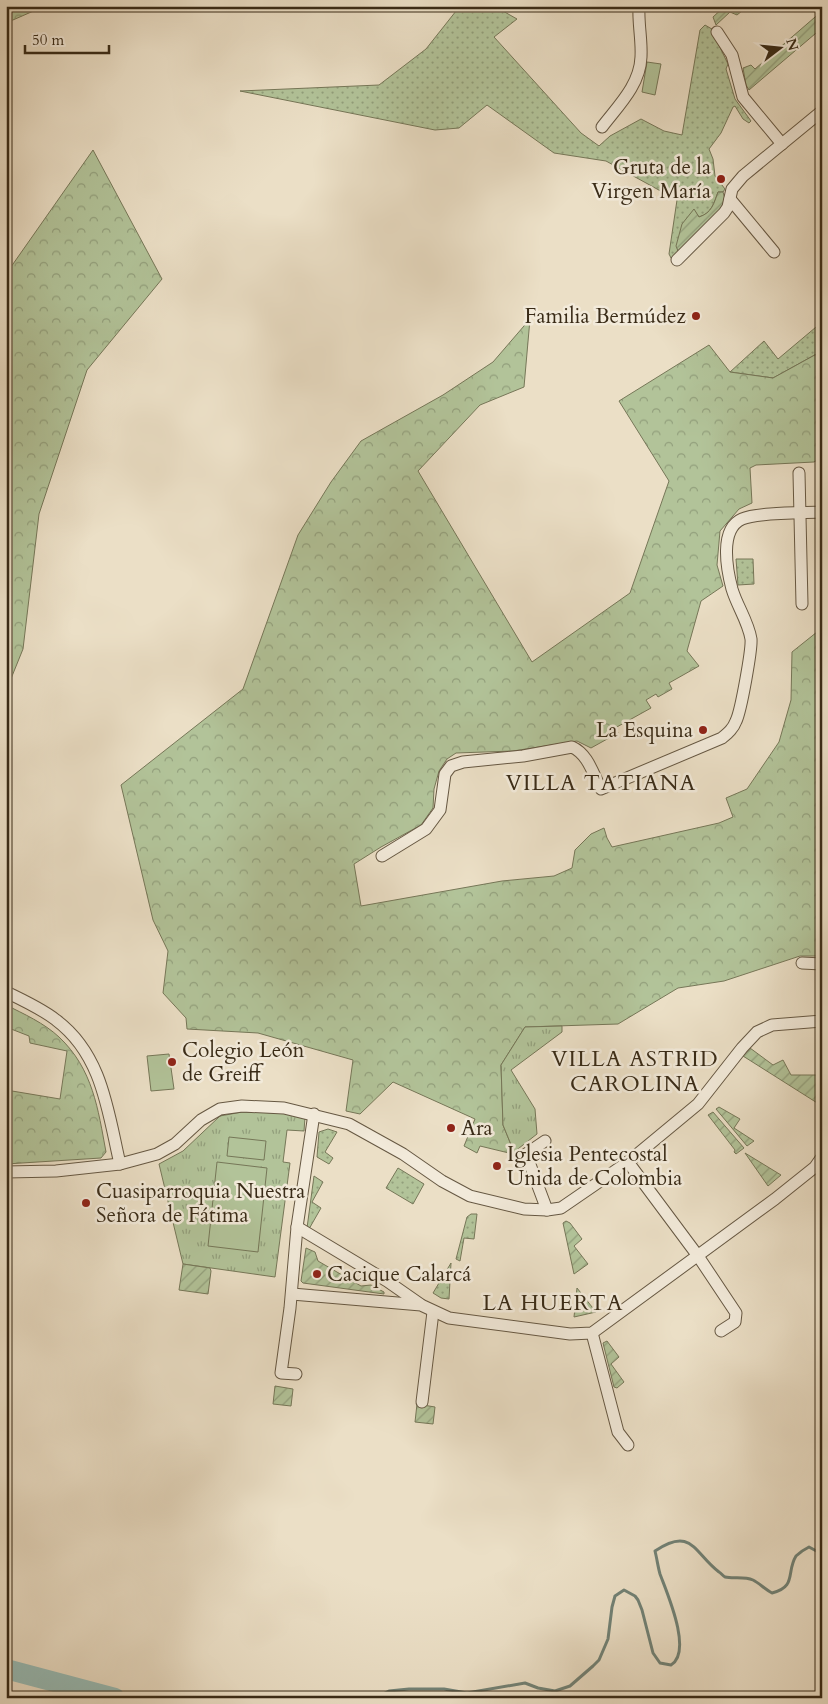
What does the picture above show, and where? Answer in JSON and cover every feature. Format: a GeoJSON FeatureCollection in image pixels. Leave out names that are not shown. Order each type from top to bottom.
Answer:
{"type":"FeatureCollection","features":[{"type":"Feature","properties":{"kind":"street"},"geometry":{"type":"LineString","coordinates":[[602,127],[632,89],[639,69],[642,57],[638,21],[640,6]]}},
{"type":"Feature","properties":{"kind":"street"},"geometry":{"type":"LineString","coordinates":[[718,32],[732,55],[743,97],[782,144]]}},
{"type":"Feature","properties":{"kind":"street"},"geometry":{"type":"LineString","coordinates":[[677,260],[724,213],[732,189],[743,176],[822,111]]}},
{"type":"Feature","properties":{"kind":"street"},"geometry":{"type":"LineString","coordinates":[[730,199],[774,252]]}},
{"type":"Feature","properties":{"kind":"street"},"geometry":{"type":"LineString","coordinates":[[799,473],[802,604]]}},
{"type":"Feature","properties":{"kind":"street"},"geometry":{"type":"LineString","coordinates":[[382,856],[426,829],[440,810],[445,774],[451,766],[463,762],[523,756],[572,748],[580,751],[586,758],[601,789],[722,738],[730,731],[737,720],[751,656],[749,629],[732,589],[728,566],[727,541],[732,528],[741,519],[756,516],[822,512]]}},
{"type":"Feature","properties":{"kind":"street"},"geometry":{"type":"LineString","coordinates":[[802,964],[822,964]]}},
{"type":"Feature","properties":{"kind":"street"},"geometry":{"type":"LineString","coordinates":[[6,992],[57,1021],[84,1050],[101,1083],[120,1164]]}},
{"type":"Feature","properties":{"kind":"street"},"geometry":{"type":"LineString","coordinates":[[6,1172],[56,1171],[120,1164],[157,1154],[175,1144],[201,1120],[220,1109],[242,1106],[284,1108],[349,1124],[403,1154],[442,1181],[470,1196],[524,1209],[547,1210],[561,1208],[628,1162],[698,1104],[757,1032],[772,1025],[822,1021]]}},
{"type":"Feature","properties":{"kind":"street"},"geometry":{"type":"LineString","coordinates":[[296,1374],[281,1373],[292,1294],[298,1227],[314,1114]]}},
{"type":"Feature","properties":{"kind":"street"},"geometry":{"type":"LineString","coordinates":[[545,1141],[526,1154],[547,1210]]}},
{"type":"Feature","properties":{"kind":"street"},"geometry":{"type":"LineString","coordinates":[[298,1227],[387,1281],[421,1305],[449,1318],[570,1334],[592,1333],[698,1256],[815,1167],[822,1156]]}},
{"type":"Feature","properties":{"kind":"street"},"geometry":{"type":"LineString","coordinates":[[628,1162],[698,1256],[736,1312],[735,1322],[721,1332]]}},
{"type":"Feature","properties":{"kind":"street"},"geometry":{"type":"LineString","coordinates":[[292,1294],[421,1305]]}},
{"type":"Feature","properties":{"kind":"street"},"geometry":{"type":"LineString","coordinates":[[422,1402],[433,1312]]}},
{"type":"Feature","properties":{"kind":"street"},"geometry":{"type":"LineString","coordinates":[[592,1333],[618,1432],[628,1445]]}},
{"type":"Feature","properties":{"kind":"green space"},"geometry":{"type":"Polygon","coordinates":[[[6,6],[45,6],[6,23],[6,6]]]}},
{"type":"Feature","properties":{"kind":"green space"},"geometry":{"type":"Polygon","coordinates":[[[460,6],[494,6],[517,19],[494,37],[581,133],[599,146],[610,136],[641,119],[664,131],[682,135],[700,30],[705,25],[717,32],[714,35],[728,64],[726,69],[735,99],[751,121],[749,123],[743,119],[735,106],[733,107],[721,133],[709,149],[713,159],[715,176],[725,189],[723,192],[718,192],[712,207],[707,213],[699,217],[694,210],[678,251],[671,258],[669,254],[677,200],[606,161],[554,153],[487,105],[459,128],[435,130],[240,91],[379,85],[426,49],[460,6]]]}},
{"type":"Feature","properties":{"kind":"green space"},"geometry":{"type":"Polygon","coordinates":[[[725,6],[748,6],[737,15],[730,12],[716,25],[713,17],[725,6]]]}},
{"type":"Feature","properties":{"kind":"green space"},"geometry":{"type":"Polygon","coordinates":[[[822,11],[822,28],[749,90],[746,85],[743,68],[751,65],[755,69],[822,11]]]}},
{"type":"Feature","properties":{"kind":"green space"},"geometry":{"type":"Polygon","coordinates":[[[647,62],[661,64],[655,95],[642,92],[647,62]]]}},
{"type":"Feature","properties":{"kind":"green space"},"geometry":{"type":"Polygon","coordinates":[[[93,150],[162,279],[87,370],[39,514],[23,649],[6,691],[6,274],[93,150]]]}},
{"type":"Feature","properties":{"kind":"green space"},"geometry":{"type":"Polygon","coordinates":[[[718,192],[723,192],[725,199],[722,212],[678,251],[676,246],[682,224],[694,209],[699,217],[707,213],[712,207],[718,192]]]}},
{"type":"Feature","properties":{"kind":"green space"},"geometry":{"type":"Polygon","coordinates":[[[530,319],[524,387],[480,405],[418,471],[532,662],[630,593],[669,481],[619,401],[709,345],[730,372],[773,378],[822,351],[822,457],[814,462],[756,465],[750,468],[752,503],[739,509],[720,531],[717,565],[723,586],[701,601],[687,651],[699,666],[669,683],[672,689],[658,697],[656,694],[646,700],[651,708],[615,728],[618,733],[591,748],[577,741],[513,751],[456,753],[447,759],[439,771],[434,789],[433,808],[421,825],[354,864],[361,906],[502,881],[554,876],[572,868],[575,850],[591,834],[604,828],[612,847],[719,823],[733,817],[726,798],[747,789],[779,742],[791,700],[792,652],[822,628],[822,956],[800,956],[724,981],[678,988],[618,1024],[525,1027],[501,1065],[503,1125],[514,1152],[513,1154],[480,1146],[477,1153],[464,1146],[475,1119],[393,1082],[360,1114],[346,1111],[353,1060],[258,1033],[187,1029],[186,1018],[163,993],[168,951],[153,920],[121,785],[243,689],[298,535],[331,482],[361,441],[443,395],[493,362],[530,319]]]}},
{"type":"Feature","properties":{"kind":"green space"},"geometry":{"type":"Polygon","coordinates":[[[822,322],[822,351],[773,378],[730,372],[764,341],[778,359],[822,322]]]}},
{"type":"Feature","properties":{"kind":"green space"},"geometry":{"type":"Polygon","coordinates":[[[736,559],[753,559],[754,584],[738,585],[736,559]]]}},
{"type":"Feature","properties":{"kind":"green space"},"geometry":{"type":"Polygon","coordinates":[[[6,1005],[47,1027],[59,1037],[80,1062],[97,1105],[106,1152],[101,1158],[6,1164],[6,1090],[60,1099],[67,1051],[30,1043],[29,1036],[6,1027],[6,1005]]]}},
{"type":"Feature","properties":{"kind":"green space"},"geometry":{"type":"Polygon","coordinates":[[[562,1026],[562,1032],[511,1070],[535,1109],[537,1134],[514,1152],[503,1125],[501,1065],[525,1027],[562,1026]]]}},
{"type":"Feature","properties":{"kind":"green space"},"geometry":{"type":"Polygon","coordinates":[[[750,1048],[773,1065],[783,1060],[791,1075],[822,1075],[822,1106],[743,1056],[750,1048]]]}},
{"type":"Feature","properties":{"kind":"green space"},"geometry":{"type":"Polygon","coordinates":[[[169,1054],[174,1089],[151,1091],[147,1056],[169,1054]]]}},
{"type":"Feature","properties":{"kind":"green space"},"geometry":{"type":"Polygon","coordinates":[[[719,1107],[740,1119],[734,1128],[754,1141],[747,1146],[716,1109],[719,1107]]]}},
{"type":"Feature","properties":{"kind":"green space"},"geometry":{"type":"Polygon","coordinates":[[[242,1112],[284,1113],[305,1117],[304,1131],[287,1130],[283,1162],[290,1163],[275,1277],[183,1264],[159,1164],[183,1151],[220,1116],[242,1112]]]}},
{"type":"Feature","properties":{"kind":"green space"},"geometry":{"type":"Polygon","coordinates":[[[713,1112],[744,1148],[736,1154],[735,1150],[708,1115],[713,1112]]]}},
{"type":"Feature","properties":{"kind":"green space"},"geometry":{"type":"Polygon","coordinates":[[[328,1129],[337,1132],[325,1152],[333,1158],[329,1164],[317,1157],[319,1132],[328,1129]]]}},
{"type":"Feature","properties":{"kind":"green space"},"geometry":{"type":"Polygon","coordinates":[[[229,1137],[266,1141],[264,1160],[227,1156],[229,1137]]]}},
{"type":"Feature","properties":{"kind":"green space"},"geometry":{"type":"Polygon","coordinates":[[[745,1153],[781,1175],[768,1186],[745,1153]]]}},
{"type":"Feature","properties":{"kind":"green space"},"geometry":{"type":"Polygon","coordinates":[[[217,1162],[267,1168],[258,1252],[208,1246],[217,1162]]]}},
{"type":"Feature","properties":{"kind":"green space"},"geometry":{"type":"Polygon","coordinates":[[[398,1168],[424,1184],[413,1204],[386,1188],[398,1168]]]}},
{"type":"Feature","properties":{"kind":"green space"},"geometry":{"type":"Polygon","coordinates":[[[314,1176],[323,1182],[312,1202],[321,1208],[309,1229],[307,1228],[314,1176]]]}},
{"type":"Feature","properties":{"kind":"green space"},"geometry":{"type":"Polygon","coordinates":[[[471,1214],[477,1214],[474,1239],[464,1238],[460,1261],[456,1259],[467,1217],[471,1214]]]}},
{"type":"Feature","properties":{"kind":"green space"},"geometry":{"type":"Polygon","coordinates":[[[566,1221],[570,1223],[582,1239],[574,1246],[588,1264],[574,1274],[563,1223],[566,1221]]]}},
{"type":"Feature","properties":{"kind":"green space"},"geometry":{"type":"Polygon","coordinates":[[[306,1248],[315,1252],[318,1261],[361,1286],[371,1285],[384,1292],[384,1294],[303,1283],[301,1281],[306,1248]]]}},
{"type":"Feature","properties":{"kind":"green space"},"geometry":{"type":"Polygon","coordinates":[[[451,1263],[449,1299],[441,1298],[433,1293],[451,1263]]]}},
{"type":"Feature","properties":{"kind":"green space"},"geometry":{"type":"Polygon","coordinates":[[[183,1264],[210,1268],[208,1294],[179,1290],[183,1264]]]}},
{"type":"Feature","properties":{"kind":"green space"},"geometry":{"type":"Polygon","coordinates":[[[577,1288],[596,1312],[574,1317],[577,1288]]]}},
{"type":"Feature","properties":{"kind":"green space"},"geometry":{"type":"Polygon","coordinates":[[[607,1341],[619,1357],[611,1364],[624,1382],[617,1388],[614,1387],[603,1343],[607,1341]]]}},
{"type":"Feature","properties":{"kind":"green space"},"geometry":{"type":"Polygon","coordinates":[[[275,1386],[293,1389],[291,1406],[273,1404],[275,1386]]]}},
{"type":"Feature","properties":{"kind":"green space"},"geometry":{"type":"Polygon","coordinates":[[[417,1404],[435,1407],[433,1424],[415,1422],[417,1404]]]}},
{"type":"Feature","properties":{"kind":"waterway"},"geometry":{"type":"LineString","coordinates":[[375,1698],[389,1691],[409,1689],[444,1689],[467,1693],[525,1683],[555,1691],[570,1686],[599,1660],[608,1639],[615,1596],[624,1590],[635,1596],[638,1600],[653,1653],[660,1663],[671,1665],[677,1658],[680,1648],[679,1636],[655,1551],[667,1544],[677,1541],[685,1542],[698,1550],[725,1577],[750,1579],[772,1593],[785,1587],[788,1583],[796,1556],[809,1547],[822,1554]]}},
{"type":"Feature","properties":{"kind":"waterway"},"geometry":{"type":"LineString","coordinates":[[6,1669],[115,1698]]}},
{"type":"Feature","properties":{"kind":"place","name":"Gruta de la Virgen María"},"geometry":{"type":"Point","coordinates":[721,179]}},
{"type":"Feature","properties":{"kind":"place","name":"Familia Bermúdez"},"geometry":{"type":"Point","coordinates":[696,316]}},
{"type":"Feature","properties":{"kind":"place","name":"La Esquina"},"geometry":{"type":"Point","coordinates":[703,730]}},
{"type":"Feature","properties":{"kind":"place","name":"Colegio León de Greiff"},"geometry":{"type":"Point","coordinates":[172,1062]}},
{"type":"Feature","properties":{"kind":"place","name":"Ara"},"geometry":{"type":"Point","coordinates":[451,1128]}},
{"type":"Feature","properties":{"kind":"place","name":"Iglesia Pentecostal Unida de Colombia"},"geometry":{"type":"Point","coordinates":[497,1166]}},
{"type":"Feature","properties":{"kind":"place","name":"Cuasiparroquia Nuestra Señora de Fátima"},"geometry":{"type":"Point","coordinates":[86,1203]}},
{"type":"Feature","properties":{"kind":"place","name":"Cacique Calarcá"},"geometry":{"type":"Point","coordinates":[317,1274]}},
{"type":"Feature","properties":{"kind":"district","name":"VILLA TATIANA"},"geometry":{"type":"Point","coordinates":[601,783]}},
{"type":"Feature","properties":{"kind":"district","name":"VILLA ASTRID CAROLINA"},"geometry":{"type":"Point","coordinates":[635,1072]}},
{"type":"Feature","properties":{"kind":"district","name":"LA HUERTA"},"geometry":{"type":"Point","coordinates":[553,1303]}}]}
